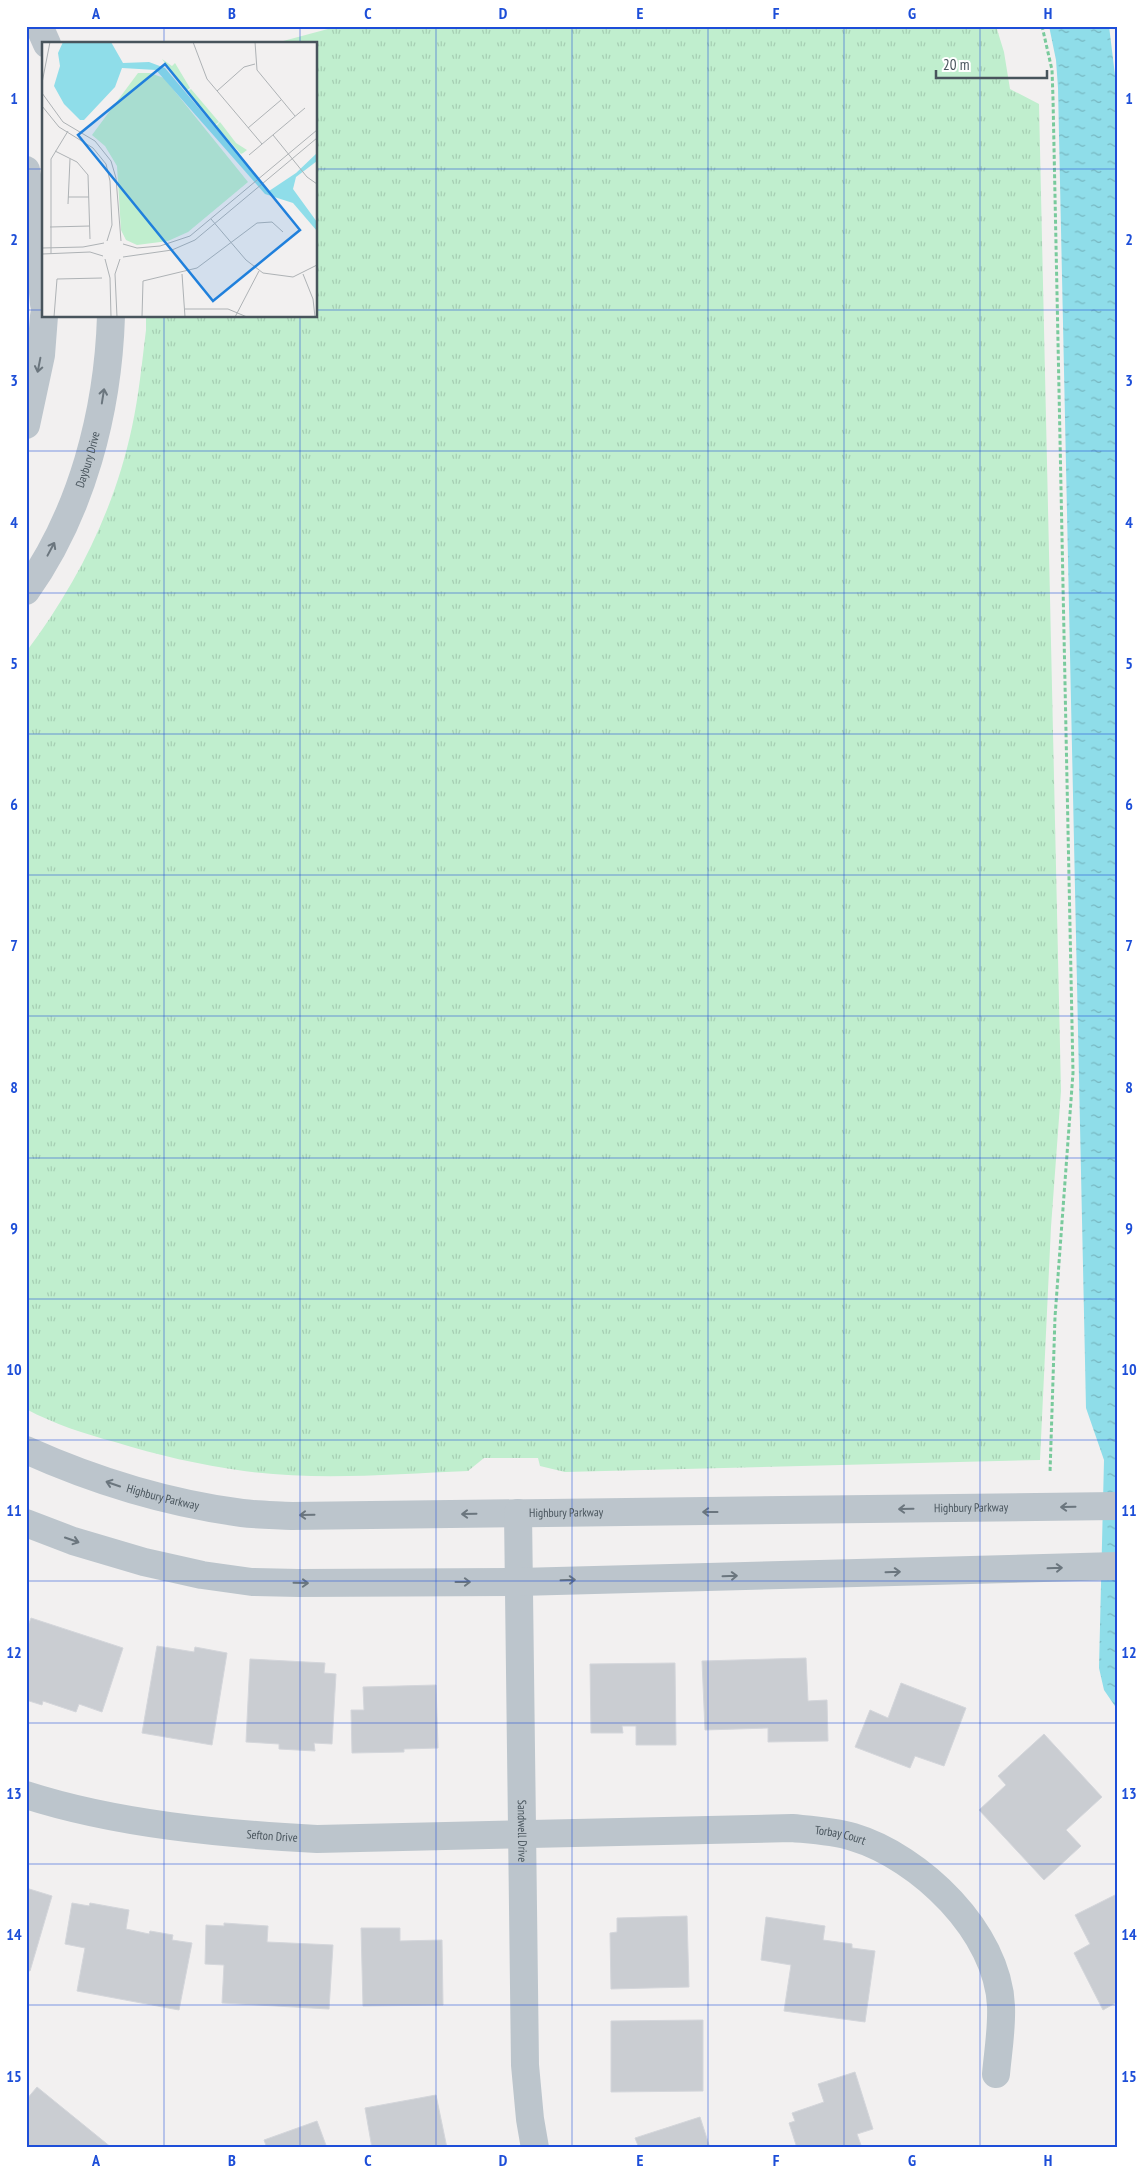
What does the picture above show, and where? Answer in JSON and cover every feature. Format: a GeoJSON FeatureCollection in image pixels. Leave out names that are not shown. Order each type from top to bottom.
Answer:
{"type":"FeatureCollection","features":[{"type":"Feature","properties":{"kind":"street"},"geometry":{"type":"LineString","coordinates":[[39,26],[46,42]]}},
{"type":"Feature","properties":{"kind":"street"},"geometry":{"type":"LineString","coordinates":[[26,170],[38,234],[42,281]]}},
{"type":"Feature","properties":{"kind":"street"},"geometry":{"type":"LineString","coordinates":[[26,425],[41,355],[44,318]]}},
{"type":"Feature","properties":{"kind":"street","name":"Daybury Drive"},"geometry":{"type":"LineString","coordinates":[[26,591],[52,548],[71,507],[88,463],[100,419],[111,318]]}},
{"type":"Feature","properties":{"kind":"street","name":"Highbury Parkway"},"geometry":{"type":"LineString","coordinates":[[26,1450],[62,1466],[126,1488],[242,1513],[292,1516],[1117,1506]]}},
{"type":"Feature","properties":{"kind":"street","name":"Sandwell Drive"},"geometry":{"type":"LineString","coordinates":[[518,1513],[525,2065],[535,2148]]}},
{"type":"Feature","properties":{"kind":"street"},"geometry":{"type":"LineString","coordinates":[[26,1523],[73,1541],[144,1562],[202,1575],[252,1582],[519,1582],[1117,1566]]}},
{"type":"Feature","properties":{"kind":"street","name":"Sefton Drive"},"geometry":{"type":"LineString","coordinates":[[26,1795],[86,1810],[142,1821],[201,1830],[263,1836],[317,1839],[522,1834]]}},
{"type":"Feature","properties":{"kind":"street","name":"Torbay Court"},"geometry":{"type":"LineString","coordinates":[[522,1834],[792,1828],[823,1830],[853,1837],[880,1849],[907,1863],[955,1905],[974,1931],[988,1958],[1001,2005],[996,2074]]}},
{"type":"Feature","properties":{"kind":"path"},"geometry":{"type":"LineString","coordinates":[[1042,26],[1047,42],[1052,88],[1073,1073],[1055,1317],[1050,1474]]}},
{"type":"Feature","properties":{"kind":"green space"},"geometry":{"type":"Polygon","coordinates":[[[339,26],[996,26],[1004,52],[1010,89],[1039,104],[1061,1091],[1051,1227],[1040,1460],[565,1472],[540,1466],[538,1458],[484,1458],[468,1471],[356,1476],[300,1476],[244,1471],[195,1463],[81,1432],[26,1409],[26,652],[62,600],[77,573],[104,517],[115,488],[134,415],[146,318],[318,318],[318,42],[279,42],[339,26]]]}},
{"type":"Feature","properties":{"kind":"water"},"geometry":{"type":"Polygon","coordinates":[[[1049,26],[1109,26],[1115,75],[1117,167],[1117,1709],[1104,1690],[1099,1668],[1104,1460],[1086,1408],[1058,88],[1056,60],[1049,26]]]}},
{"type":"Feature","properties":{"kind":"building"},"geometry":{"type":"Polygon","coordinates":[[[31,1618],[123,1648],[102,1712],[79,1704],[76,1712],[43,1701],[42,1705],[26,1700],[26,1631],[31,1618]]]}},
{"type":"Feature","properties":{"kind":"building"},"geometry":{"type":"Polygon","coordinates":[[[157,1646],[194,1652],[195,1647],[227,1653],[212,1745],[142,1733],[157,1646]]]}},
{"type":"Feature","properties":{"kind":"building"},"geometry":{"type":"Polygon","coordinates":[[[806,1658],[808,1701],[827,1700],[828,1741],[768,1742],[768,1728],[705,1730],[702,1661],[806,1658]]]}},
{"type":"Feature","properties":{"kind":"building"},"geometry":{"type":"Polygon","coordinates":[[[250,1659],[325,1663],[324,1673],[336,1674],[332,1744],[314,1743],[315,1751],[279,1749],[279,1744],[246,1742],[250,1659]]]}},
{"type":"Feature","properties":{"kind":"building"},"geometry":{"type":"Polygon","coordinates":[[[675,1663],[676,1745],[636,1745],[636,1726],[622,1726],[623,1733],[591,1733],[590,1664],[675,1663]]]}},
{"type":"Feature","properties":{"kind":"building"},"geometry":{"type":"Polygon","coordinates":[[[901,1683],[966,1708],[944,1766],[915,1756],[910,1768],[855,1747],[870,1710],[888,1718],[901,1683]]]}},
{"type":"Feature","properties":{"kind":"building"},"geometry":{"type":"Polygon","coordinates":[[[436,1685],[438,1748],[404,1749],[404,1752],[352,1753],[351,1710],[364,1710],[363,1687],[436,1685]]]}},
{"type":"Feature","properties":{"kind":"building"},"geometry":{"type":"Polygon","coordinates":[[[1044,1734],[1102,1797],[1066,1830],[1081,1846],[1044,1880],[979,1810],[1006,1785],[998,1776],[1044,1734]]]}},
{"type":"Feature","properties":{"kind":"building"},"geometry":{"type":"Polygon","coordinates":[[[26,1888],[52,1896],[30,1971],[26,1970],[26,1888]]]}},
{"type":"Feature","properties":{"kind":"building"},"geometry":{"type":"Polygon","coordinates":[[[1117,1894],[1117,2002],[1103,2010],[1074,1953],[1090,1944],[1075,1915],[1117,1894]]]}},
{"type":"Feature","properties":{"kind":"building"},"geometry":{"type":"Polygon","coordinates":[[[72,1903],[89,1906],[90,1903],[129,1910],[126,1929],[149,1934],[150,1931],[173,1935],[172,1940],[192,1943],[179,2010],[77,1991],[85,1948],[65,1944],[72,1903]]]}},
{"type":"Feature","properties":{"kind":"building"},"geometry":{"type":"Polygon","coordinates":[[[687,1916],[689,1987],[611,1989],[610,1933],[617,1932],[617,1918],[687,1916]]]}},
{"type":"Feature","properties":{"kind":"building"},"geometry":{"type":"Polygon","coordinates":[[[766,1917],[825,1926],[823,1940],[852,1944],[852,1948],[875,1951],[865,2022],[784,2011],[791,1965],[761,1960],[766,1917]]]}},
{"type":"Feature","properties":{"kind":"building"},"geometry":{"type":"Polygon","coordinates":[[[224,1923],[268,1926],[267,1942],[333,1945],[329,2009],[222,2003],[224,1965],[205,1964],[206,1925],[224,1926],[224,1923]]]}},
{"type":"Feature","properties":{"kind":"building"},"geometry":{"type":"Polygon","coordinates":[[[361,1928],[400,1928],[400,1941],[442,1940],[443,2005],[363,2006],[361,1928]]]}},
{"type":"Feature","properties":{"kind":"building"},"geometry":{"type":"Polygon","coordinates":[[[703,2020],[703,2091],[611,2092],[611,2021],[703,2020]]]}},
{"type":"Feature","properties":{"kind":"building"},"geometry":{"type":"Polygon","coordinates":[[[855,2072],[873,2129],[857,2134],[862,2148],[797,2148],[789,2123],[795,2121],[792,2113],[824,2102],[818,2084],[855,2072]]]}},
{"type":"Feature","properties":{"kind":"building"},"geometry":{"type":"Polygon","coordinates":[[[37,2087],[112,2148],[26,2148],[26,2100],[37,2087]]]}},
{"type":"Feature","properties":{"kind":"building"},"geometry":{"type":"Polygon","coordinates":[[[436,2095],[447,2148],[372,2148],[365,2108],[436,2095]]]}},
{"type":"Feature","properties":{"kind":"building"},"geometry":{"type":"Polygon","coordinates":[[[700,2117],[710,2148],[639,2148],[635,2138],[700,2117]]]}},
{"type":"Feature","properties":{"kind":"building"},"geometry":{"type":"Polygon","coordinates":[[[317,2121],[327,2148],[267,2148],[264,2140],[317,2121]]]}}]}
